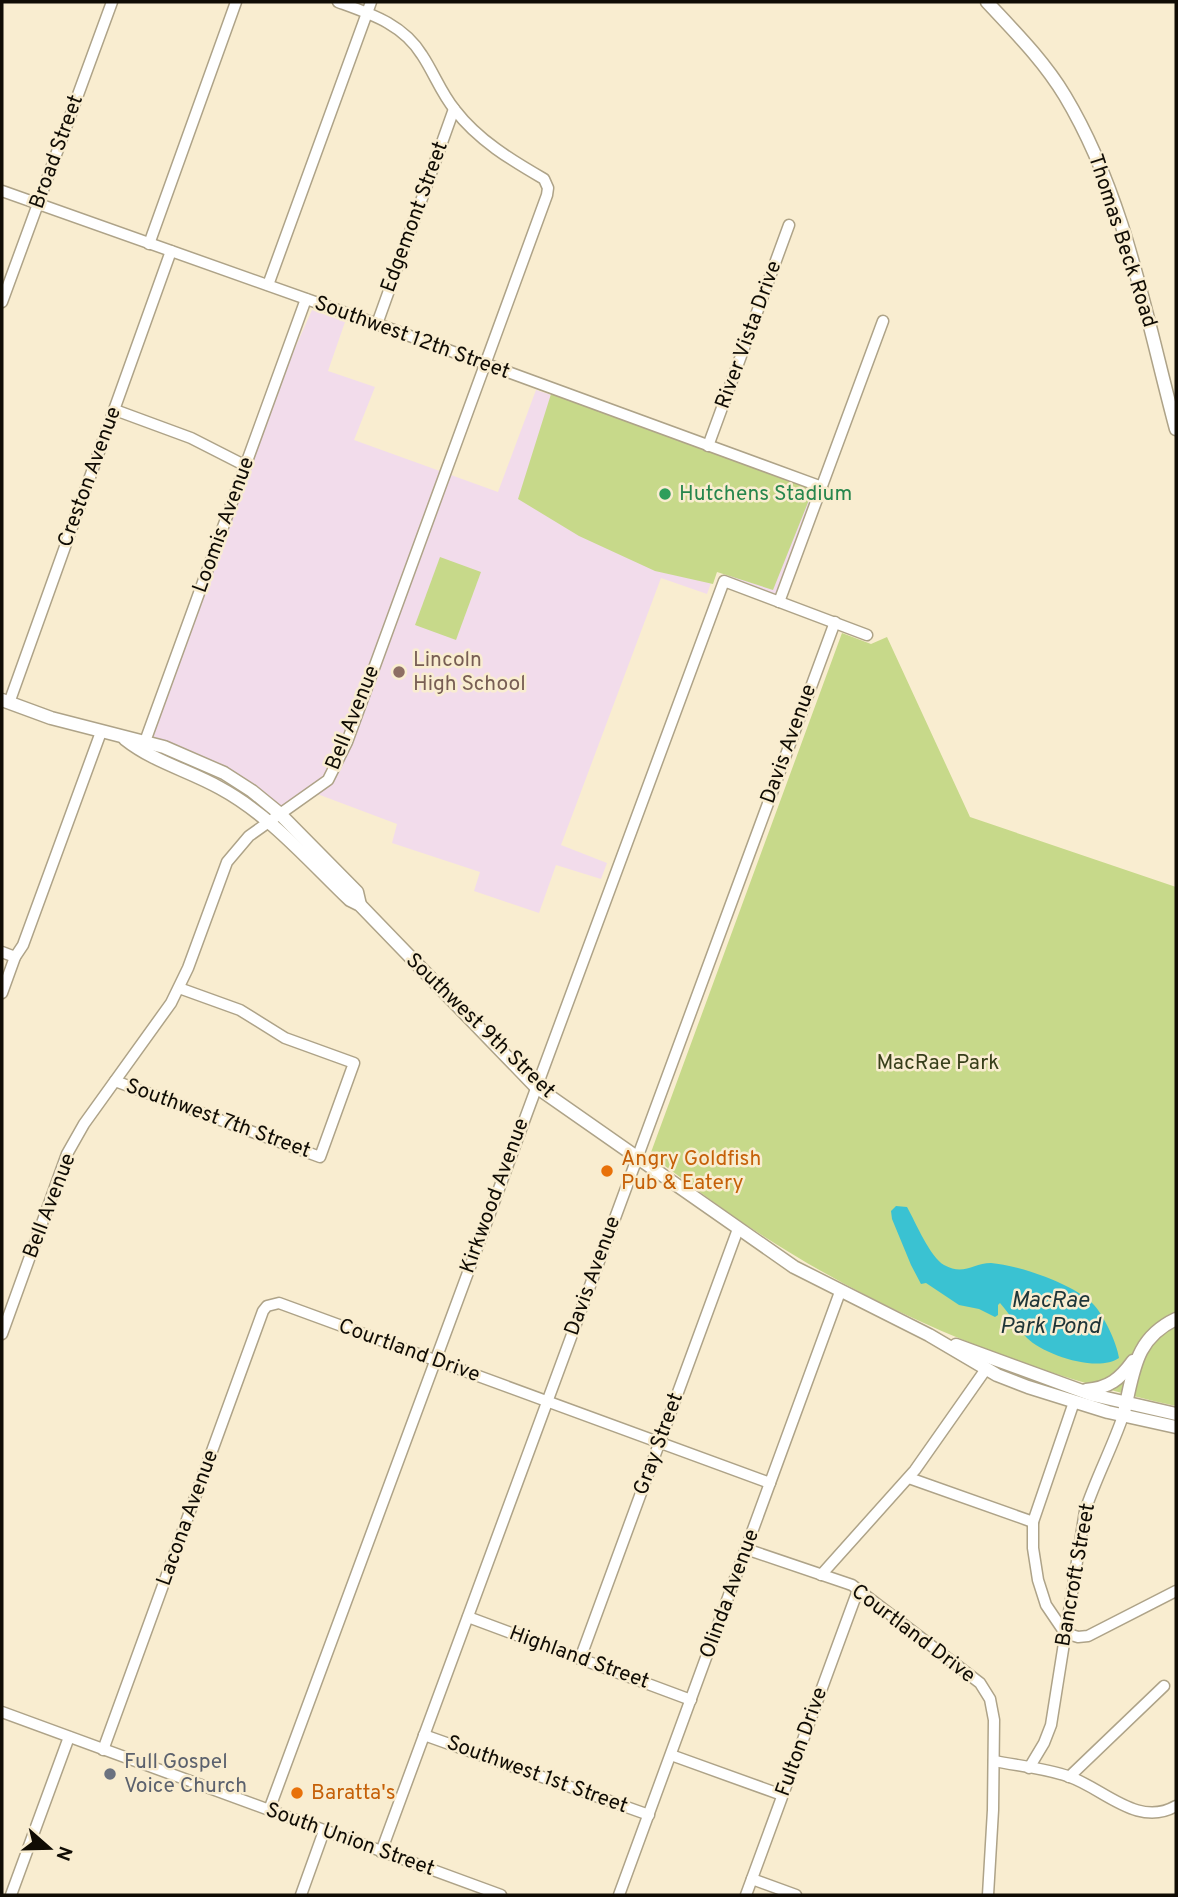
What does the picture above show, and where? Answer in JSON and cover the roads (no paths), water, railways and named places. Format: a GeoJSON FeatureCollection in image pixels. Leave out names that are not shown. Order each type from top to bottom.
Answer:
{"type":"FeatureCollection","features":[{"type":"Feature","properties":{"kind":"main road","name":"Thomas Beck Road"},"geometry":{"type":"LineString","coordinates":[[988,2],[1034,53],[1064,95],[1087,136],[1107,181],[1176,429]]}},
{"type":"Feature","properties":{"kind":"main road","name":"Southwest 9th Street"},"geometry":{"type":"LineString","coordinates":[[5,701],[143,747],[220,788],[268,821],[350,900],[360,905],[536,1086],[794,1268],[929,1335],[986,1369],[1028,1387],[1074,1402],[1124,1410],[1176,1414]]}},
{"type":"Feature","properties":{"kind":"main road","name":"Southwest 9th Street"},"geometry":{"type":"LineString","coordinates":[[143,747],[195,759],[252,791],[279,813],[357,892],[360,905]]}},
{"type":"Feature","properties":{"kind":"main road","name":"Bancroft Street"},"geometry":{"type":"LineString","coordinates":[[1124,1410],[1138,1355],[1151,1336],[1176,1318]]}},
{"type":"Feature","properties":{"kind":"main road","name":"Southwest 9th Street"},"geometry":{"type":"LineString","coordinates":[[929,1335],[1124,1410],[1176,1427]]}},
{"type":"Feature","properties":{"kind":"main road"},"geometry":{"type":"LineString","coordinates":[[1061,1385],[1080,1391],[1101,1389],[1123,1376],[1138,1355]]}},
{"type":"Feature","properties":{"kind":"street","name":"Broad Street"},"geometry":{"type":"LineString","coordinates":[[2,302],[112,2]]}},
{"type":"Feature","properties":{"kind":"street"},"geometry":{"type":"LineString","coordinates":[[149,244],[236,2]]}},
{"type":"Feature","properties":{"kind":"street"},"geometry":{"type":"LineString","coordinates":[[338,2],[369,7],[410,39],[423,55],[454,109]]}},
{"type":"Feature","properties":{"kind":"street"},"geometry":{"type":"LineString","coordinates":[[268,285],[369,7]]}},
{"type":"Feature","properties":{"kind":"street","name":"Bell Avenue"},"geometry":{"type":"LineString","coordinates":[[2,1334],[67,1154],[179,988],[228,862],[243,842],[268,821],[328,780],[347,742],[547,195],[548,188],[544,179],[487,143],[454,109]]}},
{"type":"Feature","properties":{"kind":"street","name":"Edgemont Street"},"geometry":{"type":"LineString","coordinates":[[377,324],[454,109]]}},
{"type":"Feature","properties":{"kind":"street","name":"Southwest 12th Street"},"geometry":{"type":"LineString","coordinates":[[2,191],[377,324],[822,487]]}},
{"type":"Feature","properties":{"kind":"street","name":"River Vista Drive"},"geometry":{"type":"LineString","coordinates":[[708,446],[789,225]]}},
{"type":"Feature","properties":{"kind":"street","name":"Creston Avenue"},"geometry":{"type":"LineString","coordinates":[[5,701],[171,251]]}},
{"type":"Feature","properties":{"kind":"street","name":"Loomis Avenue"},"geometry":{"type":"LineString","coordinates":[[143,747],[306,299]]}},
{"type":"Feature","properties":{"kind":"street"},"geometry":{"type":"LineString","coordinates":[[867,635],[779,602],[883,321]]}},
{"type":"Feature","properties":{"kind":"street"},"geometry":{"type":"LineString","coordinates":[[114,410],[191,438],[246,466]]}},
{"type":"Feature","properties":{"kind":"street","name":"Kirkwood Avenue"},"geometry":{"type":"LineString","coordinates":[[269,1810],[723,582],[779,602]]}},
{"type":"Feature","properties":{"kind":"street","name":"Davis Avenue"},"geometry":{"type":"LineString","coordinates":[[382,1852],[835,622]]}},
{"type":"Feature","properties":{"kind":"street"},"geometry":{"type":"LineString","coordinates":[[2,993],[15,957],[23,945],[101,732]]}},
{"type":"Feature","properties":{"kind":"street"},"geometry":{"type":"LineString","coordinates":[[2,952],[15,957]]}},
{"type":"Feature","properties":{"kind":"street","name":"Southwest 7th Street"},"geometry":{"type":"LineString","coordinates":[[115,1081],[320,1157],[354,1063],[285,1038],[240,1010],[179,988]]}},
{"type":"Feature","properties":{"kind":"street","name":"Gray Street"},"geometry":{"type":"LineString","coordinates":[[580,1659],[738,1229]]}},
{"type":"Feature","properties":{"kind":"street","name":"Olinda Avenue"},"geometry":{"type":"LineString","coordinates":[[619,1895],[840,1292]]}},
{"type":"Feature","properties":{"kind":"street","name":"Lacona Avenue"},"geometry":{"type":"LineString","coordinates":[[103,1750],[263,1311],[274,1303],[285,1306]]}},
{"type":"Feature","properties":{"kind":"street","name":"Courtland Drive"},"geometry":{"type":"LineString","coordinates":[[285,1306],[770,1483]]}},
{"type":"Feature","properties":{"kind":"street"},"geometry":{"type":"LineString","coordinates":[[821,1574],[909,1478],[986,1369]]}},
{"type":"Feature","properties":{"kind":"street"},"geometry":{"type":"LineString","coordinates":[[1074,1402],[1033,1522],[1033,1548],[1038,1580],[1046,1605],[1065,1633],[1078,1637],[1087,1636],[1175,1594]]}},
{"type":"Feature","properties":{"kind":"street","name":"Bancroft Street"},"geometry":{"type":"LineString","coordinates":[[1029,1768],[1051,1725],[1085,1511],[1092,1489],[1114,1444],[1124,1410]]}},
{"type":"Feature","properties":{"kind":"street"},"geometry":{"type":"LineString","coordinates":[[909,1478],[1033,1522]]}},
{"type":"Feature","properties":{"kind":"street","name":"Courtland Drive"},"geometry":{"type":"LineString","coordinates":[[746,1549],[852,1585],[980,1683],[993,1711],[994,1761],[988,1895]]}},
{"type":"Feature","properties":{"kind":"street","name":"Fulton Drive"},"geometry":{"type":"LineString","coordinates":[[746,1895],[858,1590]]}},
{"type":"Feature","properties":{"kind":"street","name":"Highland Street"},"geometry":{"type":"LineString","coordinates":[[468,1617],[691,1700]]}},
{"type":"Feature","properties":{"kind":"street"},"geometry":{"type":"LineString","coordinates":[[1069,1777],[1164,1686]]}},
{"type":"Feature","properties":{"kind":"street","name":"South Union Street"},"geometry":{"type":"LineString","coordinates":[[2,1712],[501,1895]]}},
{"type":"Feature","properties":{"kind":"street","name":"Southwest 1st Street"},"geometry":{"type":"LineString","coordinates":[[425,1735],[649,1815]]}},
{"type":"Feature","properties":{"kind":"street"},"geometry":{"type":"LineString","coordinates":[[10,1895],[69,1737]]}},
{"type":"Feature","properties":{"kind":"street"},"geometry":{"type":"LineString","coordinates":[[671,1755],[782,1796]]}},
{"type":"Feature","properties":{"kind":"street"},"geometry":{"type":"LineString","coordinates":[[994,1761],[1069,1777],[1140,1812],[1155,1813],[1176,1806]]}},
{"type":"Feature","properties":{"kind":"street"},"geometry":{"type":"LineString","coordinates":[[301,1895],[324,1831]]}},
{"type":"Feature","properties":{"kind":"street"},"geometry":{"type":"LineString","coordinates":[[752,1879],[796,1895]]}},
{"type":"Feature","properties":{"kind":"water","name":"MacRae Park Pond"},"geometry":{"type":"Polygon","coordinates":[[[896,1206],[907,1207],[929,1247],[944,1265],[957,1269],[991,1263],[1016,1267],[1060,1283],[1085,1297],[1106,1323],[1119,1358],[1098,1364],[1058,1356],[1027,1338],[1000,1303],[998,1315],[995,1317],[979,1309],[959,1305],[926,1283],[921,1284],[892,1219],[891,1211],[896,1206]]]}},
{"type":"Feature","properties":{"kind":"place","name":"Hutchens Stadium"},"geometry":{"type":"Point","coordinates":[665,494]}},
{"type":"Feature","properties":{"kind":"place","name":"Lincoln High School"},"geometry":{"type":"Point","coordinates":[399,672]}},
{"type":"Feature","properties":{"kind":"place","name":"Angry Goldfish Pub & Eatery"},"geometry":{"type":"Point","coordinates":[607,1171]}},
{"type":"Feature","properties":{"kind":"place","name":"Full Gospel Voice Church"},"geometry":{"type":"Point","coordinates":[110,1774]}},
{"type":"Feature","properties":{"kind":"place","name":"Baratta's"},"geometry":{"type":"Point","coordinates":[297,1793]}},
{"type":"Feature","properties":{"kind":"park label","name":"MacRae Park"},"geometry":{"type":"Point","coordinates":[938,1063]}}]}
